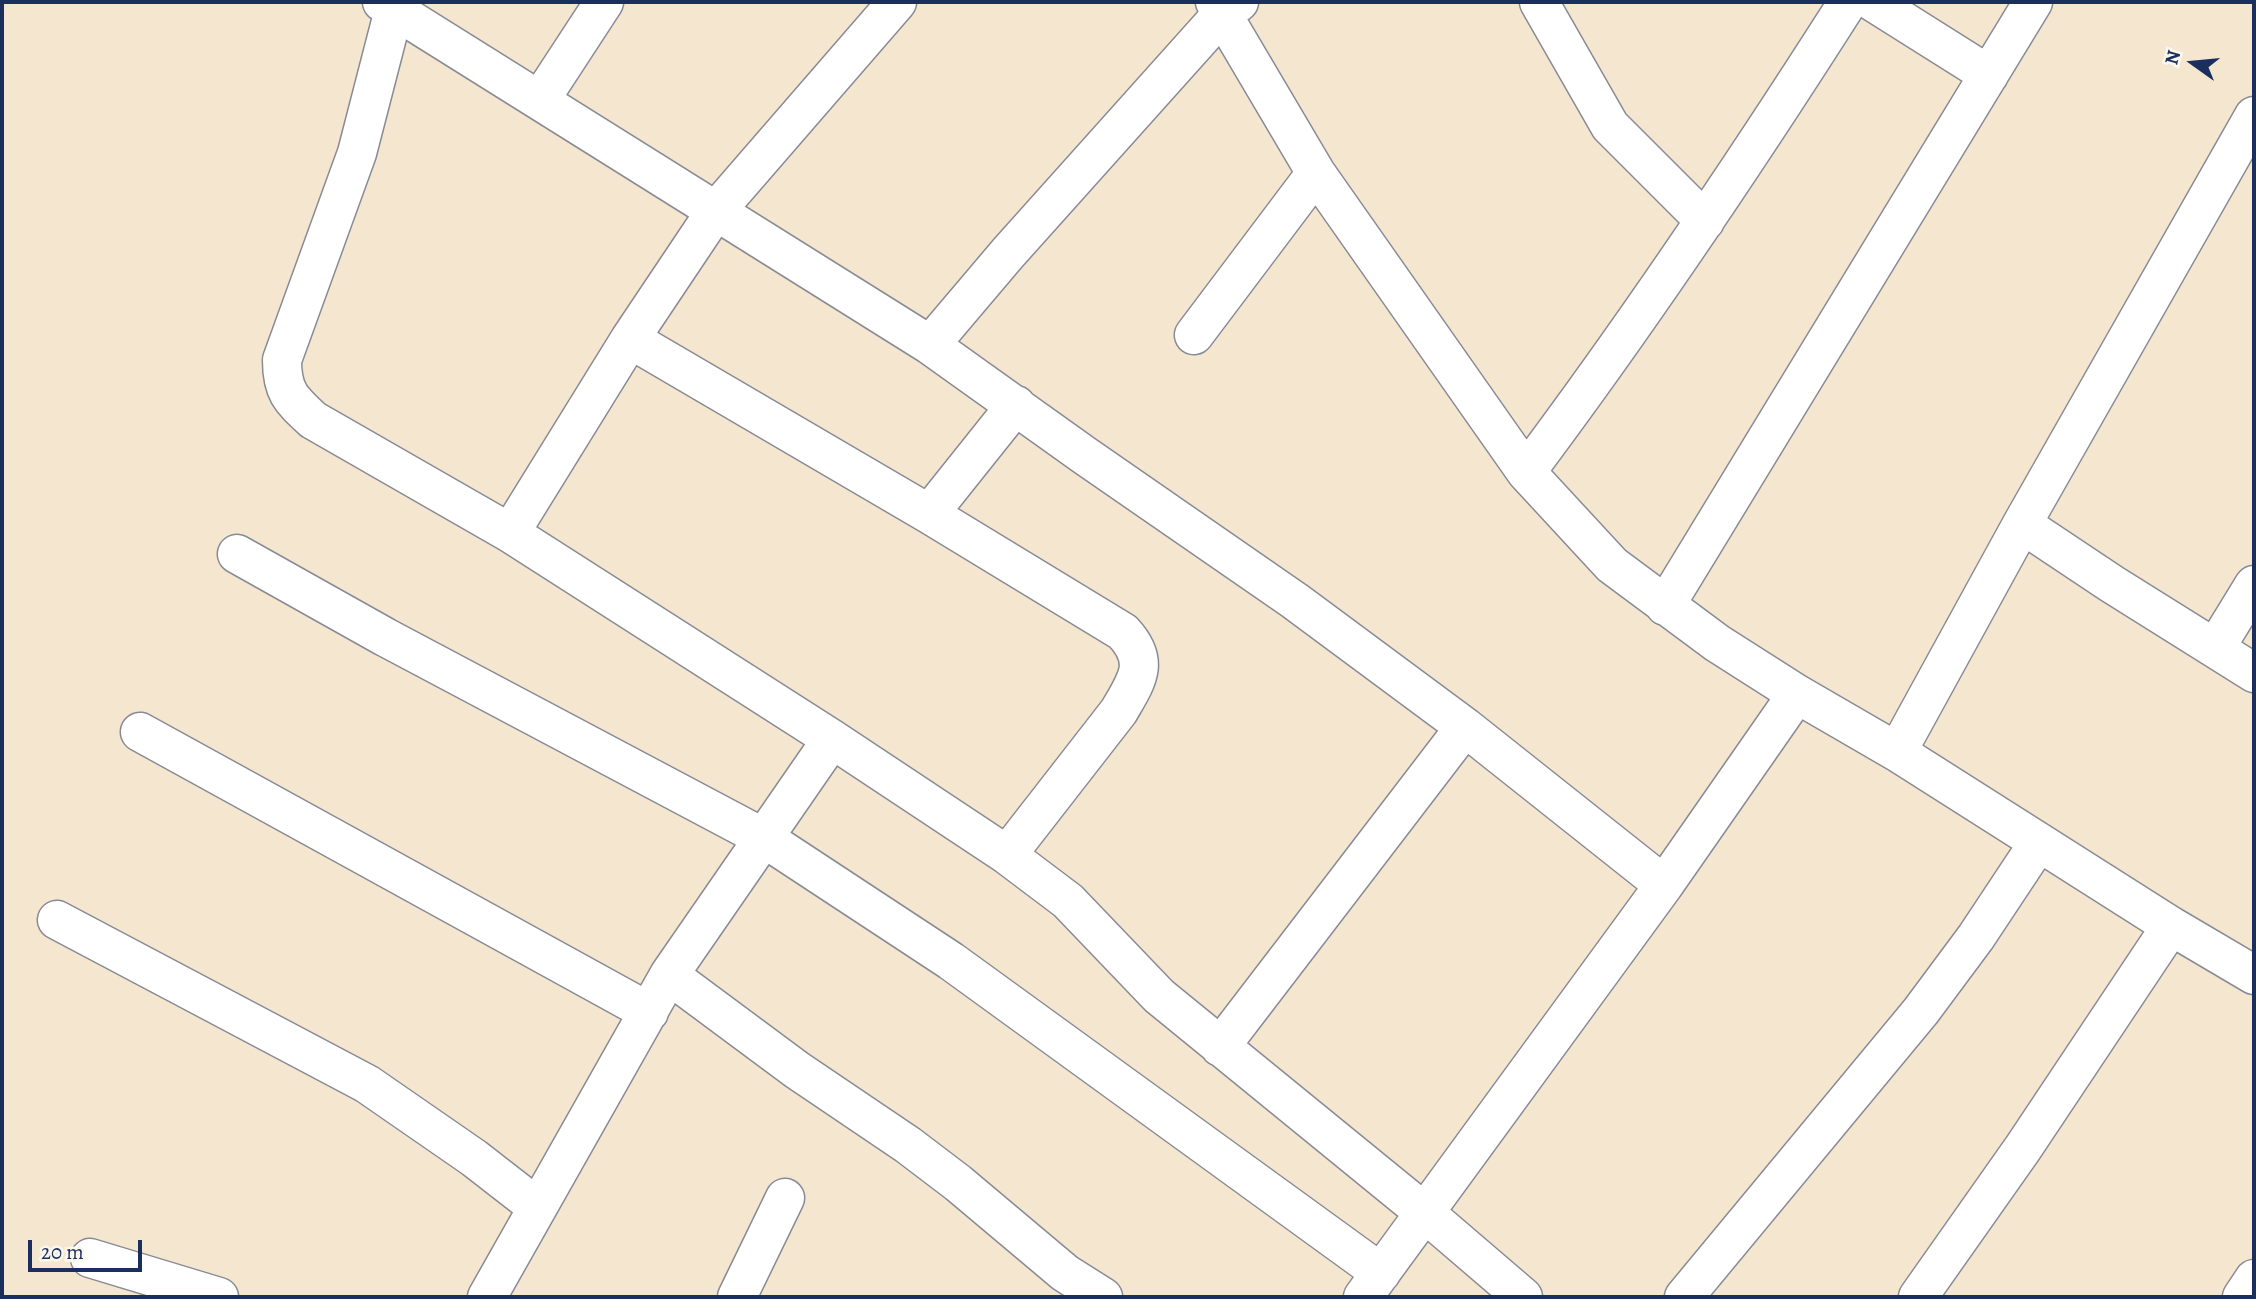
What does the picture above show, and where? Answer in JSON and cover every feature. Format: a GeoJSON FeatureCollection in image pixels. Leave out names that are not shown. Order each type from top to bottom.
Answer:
{"type":"FeatureCollection","features":[{"type":"Feature","properties":{"kind":"street"},"geometry":{"type":"LineString","coordinates":[[540,100],[604,2]]}},
{"type":"Feature","properties":{"kind":"street"},"geometry":{"type":"LineString","coordinates":[[510,533],[630,339],[715,212],[897,2]]}},
{"type":"Feature","properties":{"kind":"street"},"geometry":{"type":"LineString","coordinates":[[1539,2],[1610,126],[1705,221]]}},
{"type":"Feature","properties":{"kind":"street"},"geometry":{"type":"LineString","coordinates":[[1526,472],[1602,370],[1705,221],[1848,2]]}},
{"type":"Feature","properties":{"kind":"street"},"geometry":{"type":"LineString","coordinates":[[1873,2],[1989,75]]}},
{"type":"Feature","properties":{"kind":"street"},"geometry":{"type":"LineString","coordinates":[[1665,606],[2033,2]]}},
{"type":"Feature","properties":{"kind":"street"},"geometry":{"type":"LineString","coordinates":[[1523,1297],[1425,1213],[1159,996],[1068,901],[1007,855],[832,739],[510,533],[313,420],[296,405],[282,382],[282,360],[357,153],[390,4],[715,212],[930,345],[1295,601],[1465,727],[1664,885]]}},
{"type":"Feature","properties":{"kind":"street"},"geometry":{"type":"LineString","coordinates":[[930,345],[1226,6],[1316,173],[1526,472],[1612,565],[1717,643],[2254,975]]}},
{"type":"Feature","properties":{"kind":"street"},"geometry":{"type":"LineString","coordinates":[[1897,752],[2022,524],[2254,116]]}},
{"type":"Feature","properties":{"kind":"street"},"geometry":{"type":"LineString","coordinates":[[1194,335],[1316,173]]}},
{"type":"Feature","properties":{"kind":"street"},"geometry":{"type":"LineString","coordinates":[[630,339],[929,514],[1123,632],[1136,646],[1140,662],[1135,685],[1119,711],[1007,855]]}},
{"type":"Feature","properties":{"kind":"street"},"geometry":{"type":"LineString","coordinates":[[929,514],[1016,405]]}},
{"type":"Feature","properties":{"kind":"street"},"geometry":{"type":"LineString","coordinates":[[2022,524],[2254,673]]}},
{"type":"Feature","properties":{"kind":"street"},"geometry":{"type":"LineString","coordinates":[[237,554],[764,838],[984,984],[1372,1285],[1664,885],[1797,694]]}},
{"type":"Feature","properties":{"kind":"street"},"geometry":{"type":"LineString","coordinates":[[2216,647],[2254,585]]}},
{"type":"Feature","properties":{"kind":"street"},"geometry":{"type":"LineString","coordinates":[[1220,1047],[1465,727]]}},
{"type":"Feature","properties":{"kind":"street"},"geometry":{"type":"LineString","coordinates":[[140,732],[649,1012]]}},
{"type":"Feature","properties":{"kind":"street"},"geometry":{"type":"LineString","coordinates":[[487,1297],[669,975],[832,739]]}},
{"type":"Feature","properties":{"kind":"street"},"geometry":{"type":"LineString","coordinates":[[1684,1297],[1921,1011],[1976,937],[2039,842]]}},
{"type":"Feature","properties":{"kind":"street"},"geometry":{"type":"LineString","coordinates":[[57,920],[367,1084],[474,1158],[537,1207]]}},
{"type":"Feature","properties":{"kind":"street"},"geometry":{"type":"LineString","coordinates":[[1918,1297],[2024,1148],[2171,926]]}},
{"type":"Feature","properties":{"kind":"street"},"geometry":{"type":"LineString","coordinates":[[669,975],[797,1070],[908,1145],[958,1183],[1065,1273],[1103,1297]]}},
{"type":"Feature","properties":{"kind":"street"},"geometry":{"type":"LineString","coordinates":[[737,1297],[785,1198]]}},
{"type":"Feature","properties":{"kind":"street"},"geometry":{"type":"LineString","coordinates":[[90,1258],[219,1297]]}},
{"type":"Feature","properties":{"kind":"street"},"geometry":{"type":"LineString","coordinates":[[2242,1297],[2254,1279]]}}]}
